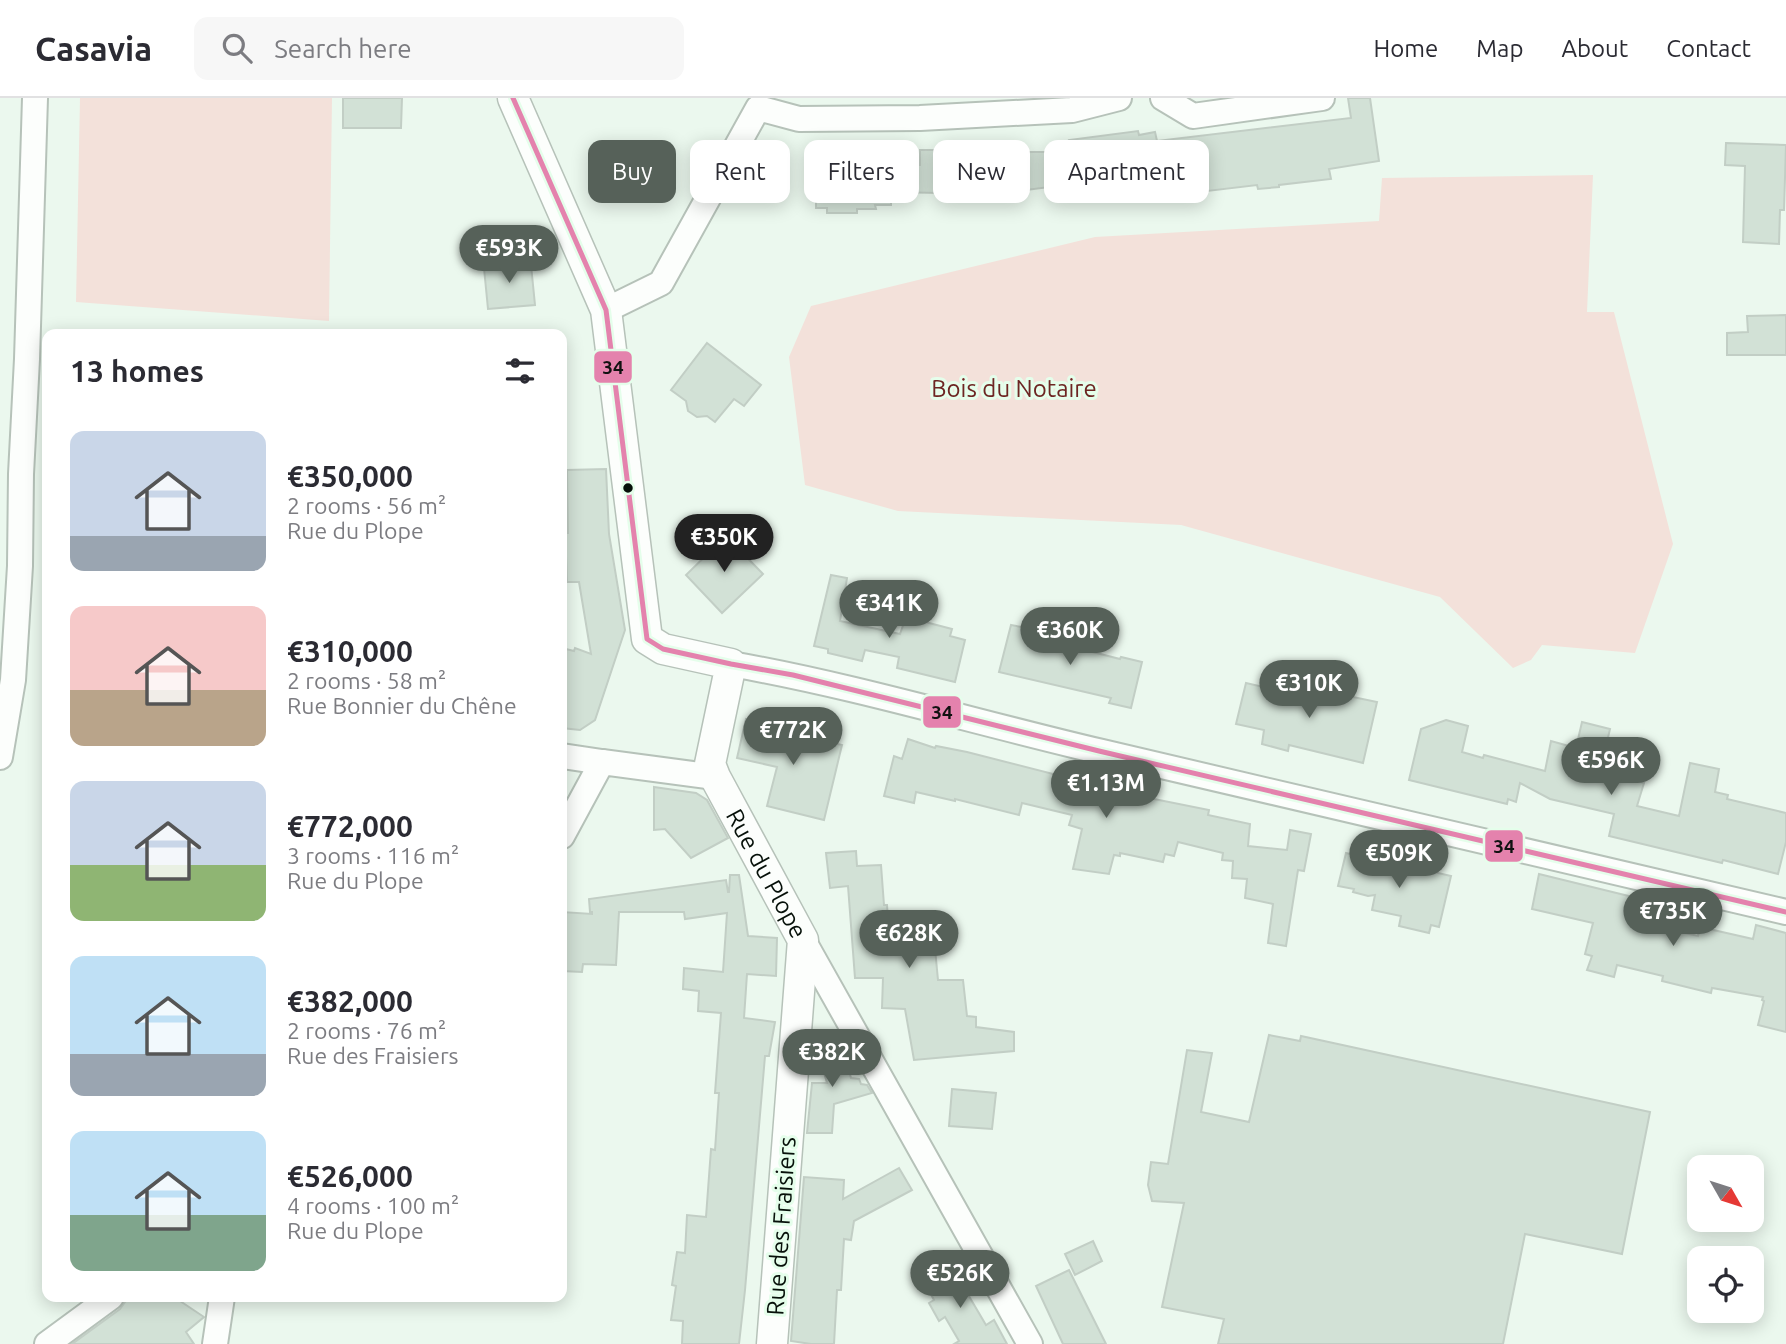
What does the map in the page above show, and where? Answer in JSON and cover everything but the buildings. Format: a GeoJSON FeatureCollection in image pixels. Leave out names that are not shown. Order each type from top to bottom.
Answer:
{"type":"FeatureCollection","features":[{"type":"Feature","properties":{"kind":"street"},"geometry":{"type":"LineString","coordinates":[[0,757],[13,680],[20,566],[35,98]]}},
{"type":"Feature","properties":{"kind":"street"},"geometry":{"type":"LineString","coordinates":[[513,98],[606,310],[648,639],[663,649],[793,675],[1099,751],[1786,912]]}},
{"type":"Feature","properties":{"kind":"street"},"geometry":{"type":"LineString","coordinates":[[606,310],[661,283],[758,108],[799,119],[920,118],[1072,110],[1119,98]]}},
{"type":"Feature","properties":{"kind":"street"},"geometry":{"type":"LineString","coordinates":[[1163,98],[1194,116],[1322,98]]}},
{"type":"Feature","properties":{"kind":"street","name":"Rue du Plope"},"geometry":{"type":"LineString","coordinates":[[731,664],[709,764],[803,940],[1030,1344]]}},
{"type":"Feature","properties":{"kind":"street"},"geometry":{"type":"LineString","coordinates":[[567,757],[715,777]]}},
{"type":"Feature","properties":{"kind":"street"},"geometry":{"type":"LineString","coordinates":[[567,827],[602,762]]}},
{"type":"Feature","properties":{"kind":"street","name":"Rue des Fraisiers"},"geometry":{"type":"LineString","coordinates":[[772,1344],[803,940]]}},
{"type":"Feature","properties":{"kind":"street"},"geometry":{"type":"LineString","coordinates":[[47,1344],[104,1302]]}},
{"type":"Feature","properties":{"kind":"street"},"geometry":{"type":"LineString","coordinates":[[215,1344],[221,1302]]}},
{"type":"Feature","properties":{"kind":"green space"},"geometry":{"type":"Polygon","coordinates":[[[80,98],[332,98],[329,321],[76,302],[80,98]]]}},
{"type":"Feature","properties":{"kind":"green space","name":"Bois du Notaire"},"geometry":{"type":"Polygon","coordinates":[[[1593,175],[1587,312],[1614,312],[1673,544],[1635,653],[1542,645],[1531,660],[1513,668],[1440,597],[1181,525],[898,511],[805,485],[789,357],[811,306],[1095,237],[1379,221],[1382,178],[1593,175]]]}},
{"type":"Feature","properties":{"kind":"transit line","name":"34"},"geometry":{"type":"LineString","coordinates":[[513,98],[606,310],[647,639],[663,649],[793,675],[1099,751],[1786,912]]}}]}
